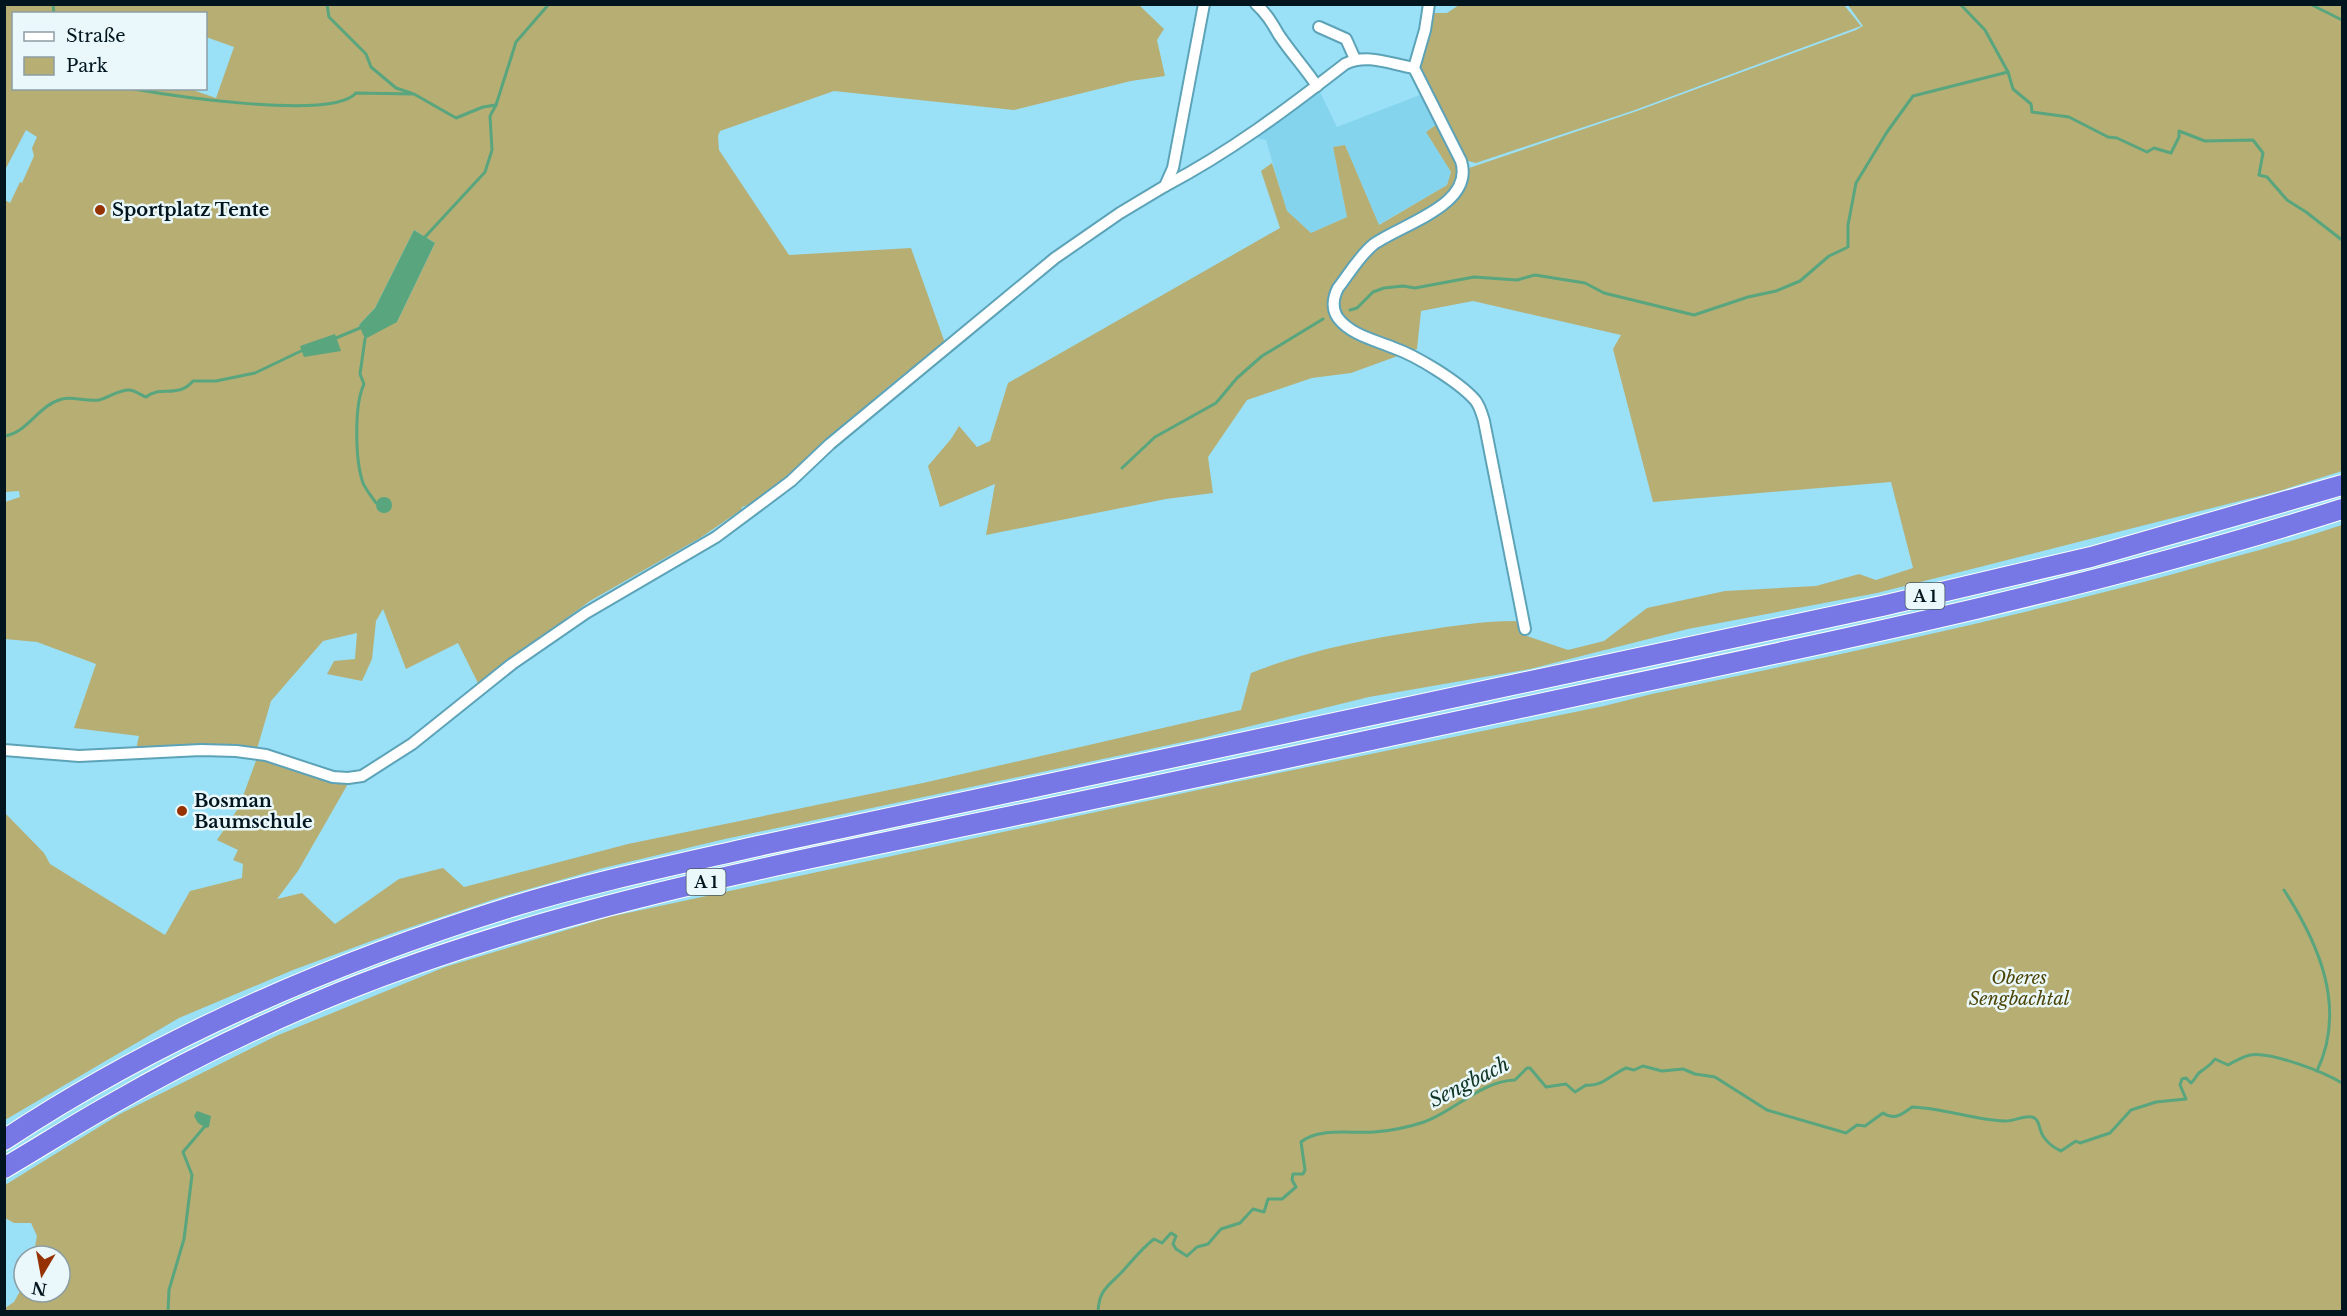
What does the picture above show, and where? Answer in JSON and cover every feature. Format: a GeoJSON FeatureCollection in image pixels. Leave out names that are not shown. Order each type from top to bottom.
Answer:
{"type":"FeatureCollection","features":[{"type":"Feature","properties":{"kind":"highway","name":"A 1"},"geometry":{"type":"LineString","coordinates":[[4,1140],[131,1066],[235,1013],[331,971],[452,926],[513,907],[645,872],[758,846],[1882,606],[2079,560],[2188,531],[2343,485]]}},
{"type":"Feature","properties":{"kind":"highway","name":"A 1"},"geometry":{"type":"LineString","coordinates":[[4,1168],[112,1104],[246,1035],[351,989],[524,928],[618,902],[765,868],[1506,712],[1992,606],[2195,554],[2343,509]]}},
{"type":"Feature","properties":{"kind":"street"},"geometry":{"type":"LineString","coordinates":[[1165,186],[1173,168],[1204,4]]}},
{"type":"Feature","properties":{"kind":"street"},"geometry":{"type":"LineString","coordinates":[[1256,4],[1266,12],[1280,36],[1317,86]]}},
{"type":"Feature","properties":{"kind":"street"},"geometry":{"type":"LineString","coordinates":[[1429,4],[1425,30],[1414,68],[1461,161],[1464,175],[1462,184],[1443,205],[1372,245],[1338,288],[1334,296],[1335,313],[1346,326],[1362,336],[1397,349],[1428,365],[1464,390],[1480,409],[1485,421],[1525,629]]}},
{"type":"Feature","properties":{"kind":"street"},"geometry":{"type":"LineString","coordinates":[[1320,27],[1346,39],[1355,59]]}},
{"type":"Feature","properties":{"kind":"street"},"geometry":{"type":"LineString","coordinates":[[4,750],[80,756],[201,750],[236,751],[266,755],[333,777],[362,776],[389,760],[512,664],[586,613],[716,537],[763,502],[791,481],[830,444],[925,364],[1085,236],[1165,186],[1194,171],[1269,122],[1345,64],[1355,59],[1372,59],[1414,68]]}},
{"type":"Feature","properties":{"kind":"shaded area"},"geometry":{"type":"Polygon","coordinates":[[[1316,84],[1337,127],[1425,93],[1440,122],[1426,132],[1451,172],[1447,185],[1378,225],[1345,145],[1333,147],[1347,217],[1311,233],[1287,212],[1266,140],[1252,137],[1316,84]]]}},
{"type":"Feature","properties":{"kind":"shaded area"},"geometry":{"type":"Polygon","coordinates":[[[414,230],[435,243],[397,322],[365,339],[359,325],[375,308],[414,230]]]}},
{"type":"Feature","properties":{"kind":"shaded area"},"geometry":{"type":"Polygon","coordinates":[[[335,334],[341,351],[304,357],[300,346],[335,334]]]}},
{"type":"Feature","properties":{"kind":"shaded area"},"geometry":{"type":"Polygon","coordinates":[[[384,497],[390,499],[392,505],[390,511],[384,513],[378,511],[376,505],[378,499],[384,497]]]}},
{"type":"Feature","properties":{"kind":"shaded area"},"geometry":{"type":"Polygon","coordinates":[[[197,1111],[211,1116],[209,1127],[206,1128],[198,1123],[194,1116],[197,1111]]]}},
{"type":"Feature","properties":{"kind":"green space"},"geometry":{"type":"Polygon","coordinates":[[[1138,4],[1164,29],[1157,40],[1165,76],[1131,81],[1014,110],[834,91],[720,131],[719,150],[789,255],[911,248],[945,343],[889,386],[775,486],[751,504],[742,507],[741,510],[700,538],[590,601],[478,683],[458,643],[406,669],[383,609],[376,621],[372,659],[362,681],[327,674],[334,661],[355,659],[357,633],[323,641],[271,701],[257,749],[136,749],[139,736],[74,728],[96,664],[37,642],[5,639],[5,502],[20,497],[19,491],[5,492],[5,200],[10,203],[20,182],[22,183],[34,156],[32,148],[37,137],[26,130],[5,170],[5,5],[1138,4]],[[414,230],[375,308],[359,325],[397,322],[435,243],[414,230]]]}},
{"type":"Feature","properties":{"kind":"green space"},"geometry":{"type":"Polygon","coordinates":[[[1459,5],[1844,5],[1861,26],[1635,110],[1476,163],[1464,160],[1418,67],[1432,13],[1447,13],[1459,5]]]}},
{"type":"Feature","properties":{"kind":"green space"},"geometry":{"type":"Polygon","coordinates":[[[1848,5],[2342,5],[2342,471],[2279,491],[1877,593],[1688,629],[1530,669],[1369,697],[1202,738],[725,839],[599,869],[501,897],[393,933],[293,970],[179,1018],[5,1120],[4,812],[44,853],[50,864],[165,935],[190,891],[242,878],[243,864],[233,860],[238,850],[217,840],[239,807],[257,758],[325,780],[349,782],[298,871],[277,899],[302,893],[335,924],[399,879],[443,868],[464,887],[628,844],[923,783],[1241,710],[1251,673],[1292,658],[1334,647],[1444,627],[1516,621],[1524,635],[1568,650],[1604,641],[1647,608],[1725,591],[1816,586],[1859,574],[1876,580],[1913,568],[1891,482],[1653,502],[1613,349],[1621,335],[1473,301],[1421,311],[1417,349],[1351,373],[1312,378],[1247,400],[1208,457],[1213,493],[1166,499],[986,535],[995,484],[940,507],[928,466],[959,426],[977,447],[990,441],[1008,383],[1280,228],[1261,171],[1272,163],[1287,211],[1311,233],[1347,217],[1333,147],[1345,145],[1379,225],[1447,185],[1451,172],[1426,132],[1440,122],[1463,170],[1637,111],[1856,30],[1863,26],[1848,5]]]}},
{"type":"Feature","properties":{"kind":"green space","name":"Oberes Sengbachtal"},"geometry":{"type":"Polygon","coordinates":[[[2342,525],[2342,1311],[5,1312],[5,1308],[12,1303],[72,1304],[72,1244],[36,1244],[37,1236],[31,1223],[14,1223],[5,1218],[5,1185],[120,1114],[276,1036],[445,967],[609,917],[1850,652],[2112,590],[2342,525]]]}},
{"type":"Feature","properties":{"kind":"waterway"},"geometry":{"type":"LineString","coordinates":[[53,4],[54,12]]}},
{"type":"Feature","properties":{"kind":"waterway"},"geometry":{"type":"LineString","coordinates":[[327,4],[329,17],[366,54],[371,67],[396,88],[411,93]]}},
{"type":"Feature","properties":{"kind":"waterway"},"geometry":{"type":"LineString","coordinates":[[425,237],[485,172],[492,150],[490,116],[496,105],[516,42],[549,4]]}},
{"type":"Feature","properties":{"kind":"waterway"},"geometry":{"type":"LineString","coordinates":[[1960,4],[1985,30],[2008,72],[2013,89],[2031,104],[2032,112],[2069,117],[2108,137],[2117,138],[2147,152],[2154,148],[2171,153],[2179,137],[2179,131],[2205,141],[2253,140],[2263,153],[2259,175],[2267,177],[2287,200],[2342,240]]}},
{"type":"Feature","properties":{"kind":"waterway"},"geometry":{"type":"LineString","coordinates":[[2310,4],[2342,20]]}},
{"type":"Feature","properties":{"kind":"waterway"},"geometry":{"type":"LineString","coordinates":[[1350,310],[1357,308],[1373,292],[1384,288],[1403,286],[1415,288],[1474,277],[1517,280],[1535,275],[1585,283],[1604,293],[1694,315],[1748,297],[1776,291],[1800,281],[1829,256],[1848,247],[1848,225],[1856,183],[1887,132],[1913,96],[2008,72]]}},
{"type":"Feature","properties":{"kind":"waterway"},"geometry":{"type":"LineString","coordinates":[[140,90],[211,100],[284,106],[316,105],[341,101],[356,93],[414,94],[456,118],[483,107],[496,105]]}},
{"type":"Feature","properties":{"kind":"waterway"},"geometry":{"type":"LineString","coordinates":[[1122,468],[1155,437],[1216,403],[1237,378],[1262,356],[1323,319]]}},
{"type":"Feature","properties":{"kind":"waterway"},"geometry":{"type":"LineString","coordinates":[[336,338],[360,328]]}},
{"type":"Feature","properties":{"kind":"waterway"},"geometry":{"type":"LineString","coordinates":[[365,339],[360,374],[364,384],[358,405],[357,447],[363,483],[376,503]]}},
{"type":"Feature","properties":{"kind":"waterway"},"geometry":{"type":"LineString","coordinates":[[4,436],[20,430],[46,407],[62,399],[99,400],[129,390],[146,397],[157,392],[181,389],[193,381],[216,381],[255,373],[301,351]]}},
{"type":"Feature","properties":{"kind":"waterway"},"geometry":{"type":"LineString","coordinates":[[2284,890],[2308,932],[2325,977],[2329,1000],[2329,1024],[2326,1047],[2317,1071]]}},
{"type":"Feature","properties":{"kind":"waterway","name":"Sengbach"},"geometry":{"type":"LineString","coordinates":[[1098,1312],[1100,1298],[1105,1289],[1154,1239],[1162,1243],[1171,1233],[1176,1236],[1173,1244],[1176,1249],[1187,1256],[1197,1247],[1208,1244],[1221,1229],[1240,1223],[1253,1209],[1264,1212],[1268,1199],[1282,1199],[1296,1187],[1292,1180],[1293,1174],[1303,1174],[1305,1170],[1301,1142],[1308,1137],[1336,1132],[1386,1131],[1424,1122],[1491,1085],[1515,1080],[1527,1068],[1530,1068],[1546,1087],[1566,1084],[1575,1092],[1586,1085],[1602,1082],[1626,1068],[1634,1070],[1643,1066],[1662,1071],[1683,1069],[1695,1074],[1715,1077],[1767,1110],[1846,1133],[1857,1125],[1865,1126],[1883,1113],[1895,1116],[1912,1107],[1936,1109],[1992,1120],[2007,1121],[2032,1117],[2037,1120],[2047,1140],[2061,1151],[2076,1141],[2080,1143],[2110,1133],[2131,1110],[2156,1102],[2186,1099],[2180,1085],[2182,1079],[2186,1078],[2191,1083],[2215,1059],[2228,1065],[2250,1055],[2270,1056],[2310,1068],[2342,1083]]}},
{"type":"Feature","properties":{"kind":"waterway"},"geometry":{"type":"LineString","coordinates":[[168,1312],[169,1290],[184,1239],[192,1175],[183,1152],[206,1125]]}},
{"type":"Feature","properties":{"kind":"place","name":"Sportplatz Tente"},"geometry":{"type":"Point","coordinates":[100,210]}},
{"type":"Feature","properties":{"kind":"place","name":"Bosman Baumschule"},"geometry":{"type":"Point","coordinates":[182,811]}}]}
